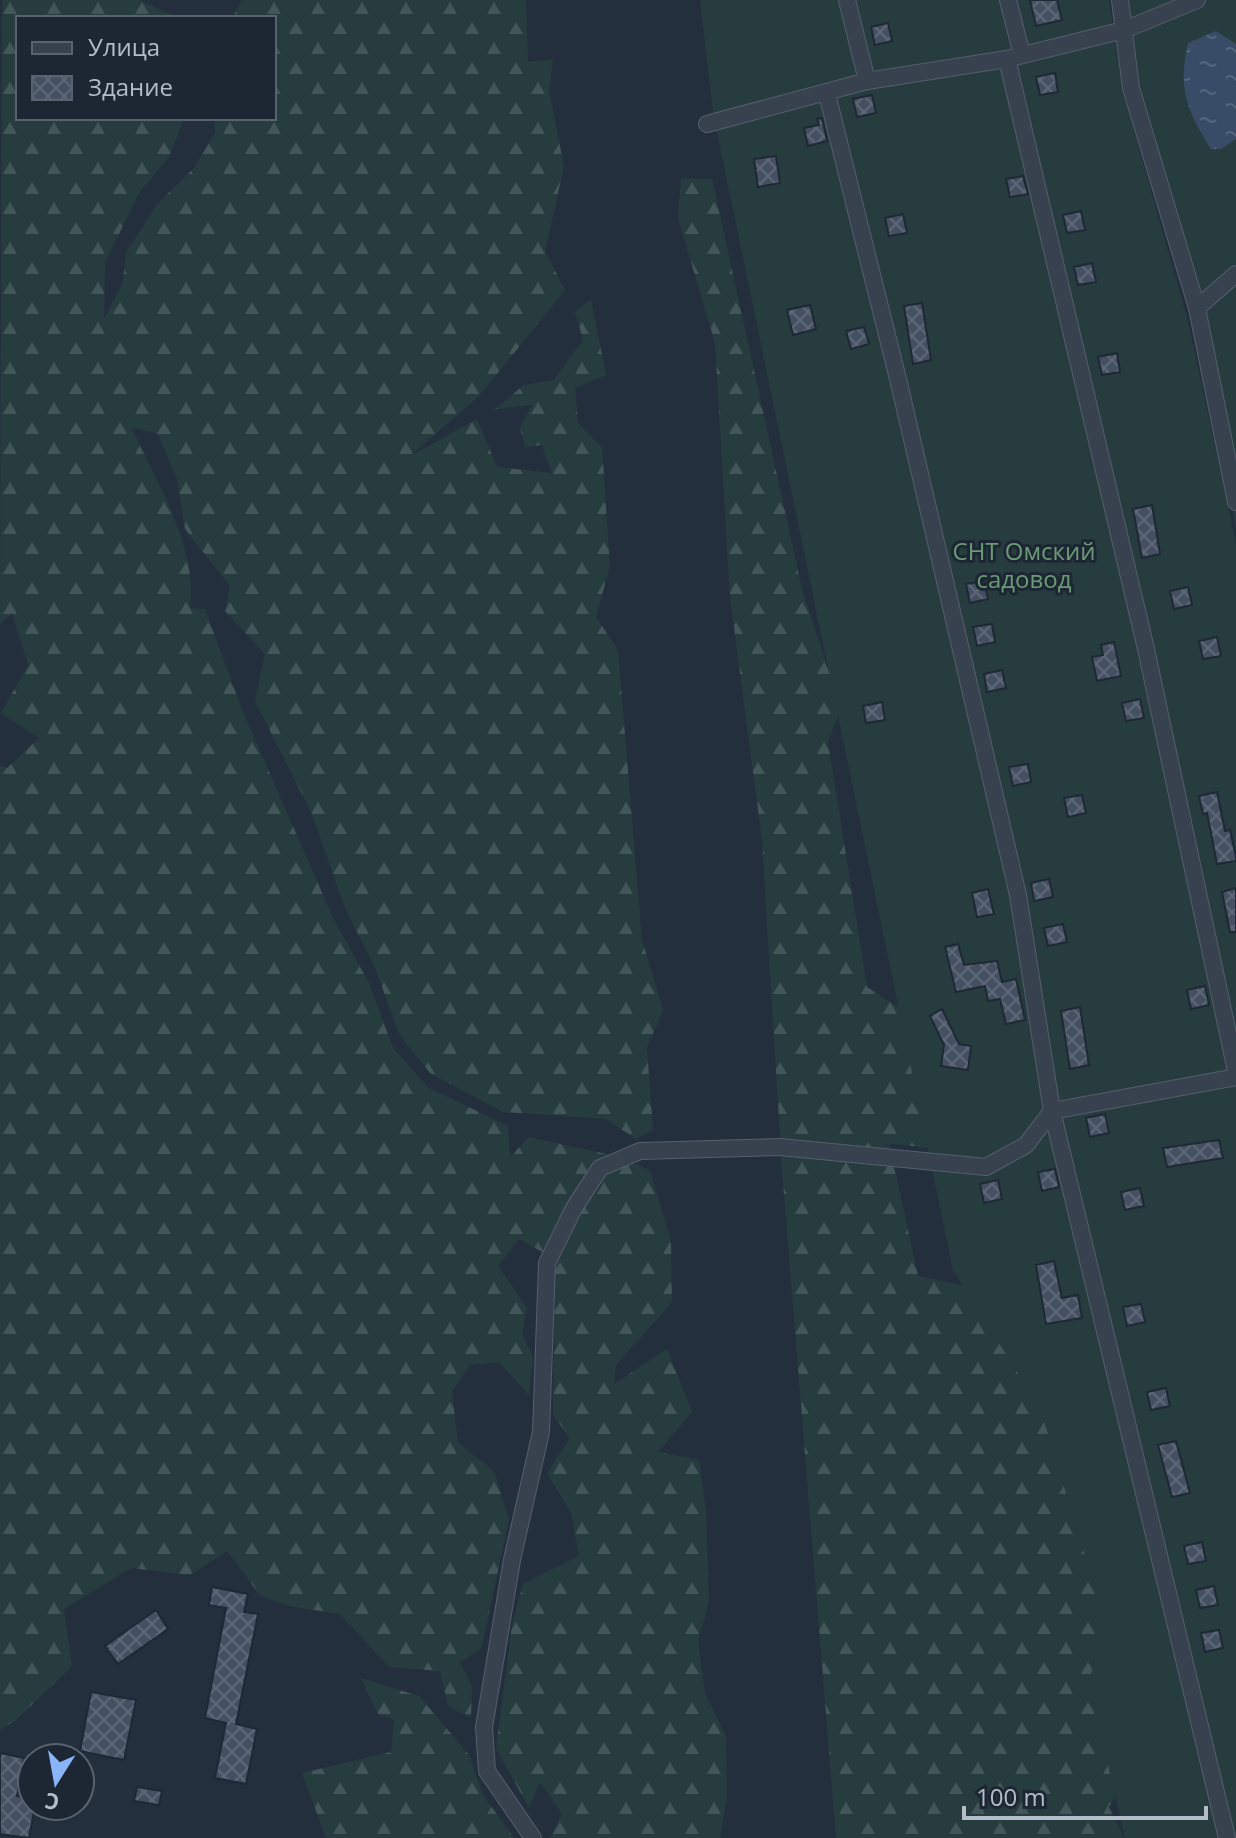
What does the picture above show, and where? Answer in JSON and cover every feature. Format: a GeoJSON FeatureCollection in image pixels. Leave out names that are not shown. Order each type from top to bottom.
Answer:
{"type":"FeatureCollection","features":[{"type":"Feature","properties":{"kind":"lane"},"geometry":{"type":"LineString","coordinates":[[847,0],[867,81]]}},
{"type":"Feature","properties":{"kind":"lane"},"geometry":{"type":"LineString","coordinates":[[1008,0],[1014,57],[1236,1071]]}},
{"type":"Feature","properties":{"kind":"lane"},"geometry":{"type":"LineString","coordinates":[[1120,0],[1131,88],[1197,308],[1235,493]]}},
{"type":"Feature","properties":{"kind":"lane"},"geometry":{"type":"LineString","coordinates":[[707,124],[867,81],[1014,57],[1124,30],[1197,0]]}},
{"type":"Feature","properties":{"kind":"lane"},"geometry":{"type":"LineString","coordinates":[[827,94],[898,379],[1018,895],[1052,1111],[1227,1838]]}},
{"type":"Feature","properties":{"kind":"lane"},"geometry":{"type":"LineString","coordinates":[[1197,308],[1236,274]]}},
{"type":"Feature","properties":{"kind":"lane"},"geometry":{"type":"LineString","coordinates":[[533,1838],[487,1771],[484,1727],[512,1560],[541,1432],[547,1263],[574,1208],[600,1168],[640,1151],[780,1147],[986,1167],[1026,1145],[1052,1111],[1236,1077]]}},
{"type":"Feature","properties":{"kind":"green space"},"geometry":{"type":"Polygon","coordinates":[[[2,0],[139,0],[175,16],[16,16],[16,120],[183,120],[169,157],[139,193],[105,263],[104,319],[123,282],[126,252],[158,203],[194,168],[215,133],[214,120],[276,120],[276,16],[233,16],[242,0],[526,0],[528,62],[553,59],[549,90],[564,167],[545,251],[565,290],[480,395],[409,457],[477,419],[497,467],[552,473],[542,445],[525,447],[520,428],[532,405],[495,409],[524,385],[554,380],[583,340],[575,312],[591,299],[606,375],[575,388],[578,423],[602,448],[610,566],[596,617],[618,650],[642,940],[663,1010],[647,1048],[653,1130],[636,1139],[606,1119],[503,1112],[430,1073],[399,1034],[376,970],[345,908],[311,812],[255,701],[265,654],[225,611],[230,586],[185,529],[177,479],[158,434],[131,427],[163,492],[181,538],[191,585],[190,608],[205,609],[243,712],[334,920],[368,981],[393,1048],[429,1088],[508,1126],[510,1158],[528,1137],[611,1155],[650,1170],[671,1241],[672,1302],[616,1365],[614,1384],[667,1349],[692,1412],[658,1452],[699,1460],[706,1509],[709,1602],[698,1641],[705,1693],[726,1736],[727,1796],[720,1838],[550,1838],[562,1814],[540,1782],[529,1808],[496,1748],[512,1625],[523,1584],[579,1556],[571,1513],[547,1473],[570,1438],[553,1415],[555,1259],[519,1239],[498,1266],[527,1308],[522,1334],[533,1357],[529,1395],[499,1362],[470,1365],[452,1391],[458,1443],[494,1471],[509,1520],[481,1649],[460,1662],[472,1686],[471,1718],[448,1706],[440,1671],[389,1667],[340,1614],[289,1606],[260,1595],[227,1551],[190,1575],[131,1568],[64,1609],[72,1666],[15,1721],[0,1730],[0,766],[7,768],[39,738],[1,713],[28,665],[12,613],[0,624],[2,0]]]}},
{"type":"Feature","properties":{"kind":"green space","name":"СНТ Омский садовод"},"geometry":{"type":"Polygon","coordinates":[[[700,0],[1109,0],[1124,96],[1188,321],[1236,544],[1236,1838],[1125,1838],[1089,1683],[1104,1618],[1040,1408],[953,1270],[713,113],[700,0]]]}},
{"type":"Feature","properties":{"kind":"green space"},"geometry":{"type":"Polygon","coordinates":[[[1115,0],[1236,0],[1236,528],[1191,311],[1115,0]]]}},
{"type":"Feature","properties":{"kind":"green space"},"geometry":{"type":"Polygon","coordinates":[[[681,178],[712,179],[802,589],[841,709],[828,742],[867,987],[973,1055],[972,1154],[889,1143],[918,1276],[1022,1298],[1156,1727],[1109,1807],[1124,1838],[836,1838],[782,1170],[762,840],[730,597],[715,343],[678,218],[681,178]]]}},
{"type":"Feature","properties":{"kind":"green space"},"geometry":{"type":"Polygon","coordinates":[[[361,1678],[419,1696],[469,1755],[483,1795],[514,1838],[326,1838],[302,1773],[391,1752],[394,1720],[378,1714],[361,1678]]]}},
{"type":"Feature","properties":{"kind":"water"},"geometry":{"type":"Polygon","coordinates":[[[1216,31],[1236,44],[1236,139],[1221,149],[1211,149],[1190,110],[1184,73],[1188,43],[1216,31]]]}},
{"type":"Feature","properties":{"kind":"building"},"geometry":{"type":"Polygon","coordinates":[[[1030,0],[1057,0],[1062,20],[1036,26],[1030,0]]]}},
{"type":"Feature","properties":{"kind":"building"},"geometry":{"type":"Polygon","coordinates":[[[888,23],[892,41],[875,45],[871,27],[888,23]]]}},
{"type":"Feature","properties":{"kind":"building"},"geometry":{"type":"Polygon","coordinates":[[[1055,73],[1058,92],[1040,95],[1036,77],[1055,73]]]}},
{"type":"Feature","properties":{"kind":"building"},"geometry":{"type":"Polygon","coordinates":[[[872,95],[876,113],[857,117],[853,99],[872,95]]]}},
{"type":"Feature","properties":{"kind":"building"},"geometry":{"type":"Polygon","coordinates":[[[822,118],[827,141],[808,146],[804,128],[819,125],[817,119],[822,118]]]}},
{"type":"Feature","properties":{"kind":"building"},"geometry":{"type":"Polygon","coordinates":[[[776,156],[780,183],[758,187],[754,159],[776,156]]]}},
{"type":"Feature","properties":{"kind":"building"},"geometry":{"type":"Polygon","coordinates":[[[1023,176],[1028,194],[1010,197],[1006,179],[1023,176]]]}},
{"type":"Feature","properties":{"kind":"building"},"geometry":{"type":"Polygon","coordinates":[[[1081,211],[1085,230],[1067,233],[1063,215],[1081,211]]]}},
{"type":"Feature","properties":{"kind":"building"},"geometry":{"type":"Polygon","coordinates":[[[903,214],[907,233],[889,236],[885,218],[903,214]]]}},
{"type":"Feature","properties":{"kind":"building"},"geometry":{"type":"Polygon","coordinates":[[[1092,263],[1096,282],[1078,285],[1074,267],[1092,263]]]}},
{"type":"Feature","properties":{"kind":"building"},"geometry":{"type":"Polygon","coordinates":[[[922,303],[931,360],[913,364],[904,306],[922,303]]]}},
{"type":"Feature","properties":{"kind":"building"},"geometry":{"type":"Polygon","coordinates":[[[810,305],[816,329],[793,335],[787,310],[810,305]]]}},
{"type":"Feature","properties":{"kind":"building"},"geometry":{"type":"Polygon","coordinates":[[[864,327],[869,344],[851,349],[846,331],[864,327]]]}},
{"type":"Feature","properties":{"kind":"building"},"geometry":{"type":"Polygon","coordinates":[[[1117,353],[1120,372],[1102,375],[1098,357],[1117,353]]]}},
{"type":"Feature","properties":{"kind":"building"},"geometry":{"type":"Polygon","coordinates":[[[1152,505],[1160,554],[1142,558],[1133,509],[1152,505]]]}},
{"type":"Feature","properties":{"kind":"building"},"geometry":{"type":"Polygon","coordinates":[[[984,581],[988,599],[970,603],[966,584],[984,581]]]}},
{"type":"Feature","properties":{"kind":"building"},"geometry":{"type":"Polygon","coordinates":[[[1188,587],[1192,605],[1174,609],[1170,591],[1188,587]]]}},
{"type":"Feature","properties":{"kind":"building"},"geometry":{"type":"Polygon","coordinates":[[[992,624],[995,642],[977,646],[973,627],[992,624]]]}},
{"type":"Feature","properties":{"kind":"building"},"geometry":{"type":"Polygon","coordinates":[[[1217,637],[1221,656],[1203,659],[1199,641],[1217,637]]]}},
{"type":"Feature","properties":{"kind":"building"},"geometry":{"type":"Polygon","coordinates":[[[1114,642],[1121,676],[1097,681],[1092,657],[1103,655],[1101,645],[1114,642]]]}},
{"type":"Feature","properties":{"kind":"building"},"geometry":{"type":"Polygon","coordinates":[[[1002,670],[1006,688],[987,692],[984,674],[1002,670]]]}},
{"type":"Feature","properties":{"kind":"building"},"geometry":{"type":"Polygon","coordinates":[[[1140,699],[1144,718],[1126,721],[1122,703],[1140,699]]]}},
{"type":"Feature","properties":{"kind":"building"},"geometry":{"type":"Polygon","coordinates":[[[882,702],[885,720],[866,723],[863,706],[882,702]]]}},
{"type":"Feature","properties":{"kind":"building"},"geometry":{"type":"Polygon","coordinates":[[[1028,764],[1031,782],[1013,786],[1009,767],[1028,764]]]}},
{"type":"Feature","properties":{"kind":"building"},"geometry":{"type":"Polygon","coordinates":[[[1217,792],[1225,831],[1230,830],[1236,861],[1217,864],[1207,813],[1203,814],[1199,796],[1217,792]]]}},
{"type":"Feature","properties":{"kind":"building"},"geometry":{"type":"Polygon","coordinates":[[[1082,795],[1086,813],[1068,817],[1064,798],[1082,795]]]}},
{"type":"Feature","properties":{"kind":"building"},"geometry":{"type":"Polygon","coordinates":[[[1049,879],[1053,897],[1034,901],[1031,883],[1049,879]]]}},
{"type":"Feature","properties":{"kind":"building"},"geometry":{"type":"Polygon","coordinates":[[[1236,888],[1236,932],[1230,932],[1222,892],[1236,888]]]}},
{"type":"Feature","properties":{"kind":"building"},"geometry":{"type":"Polygon","coordinates":[[[988,889],[994,914],[977,917],[972,893],[988,889]]]}},
{"type":"Feature","properties":{"kind":"building"},"geometry":{"type":"Polygon","coordinates":[[[1063,924],[1067,942],[1048,946],[1044,928],[1063,924]]]}},
{"type":"Feature","properties":{"kind":"building"},"geometry":{"type":"Polygon","coordinates":[[[958,944],[964,965],[997,961],[1002,982],[1016,979],[1025,1020],[1006,1024],[1000,999],[988,1001],[985,986],[956,992],[945,947],[958,944]]]}},
{"type":"Feature","properties":{"kind":"building"},"geometry":{"type":"Polygon","coordinates":[[[1205,986],[1209,1005],[1191,1009],[1187,990],[1205,986]]]}},
{"type":"Feature","properties":{"kind":"building"},"geometry":{"type":"Polygon","coordinates":[[[1080,1007],[1089,1065],[1070,1069],[1061,1011],[1080,1007]]]}},
{"type":"Feature","properties":{"kind":"building"},"geometry":{"type":"Polygon","coordinates":[[[942,1009],[959,1044],[971,1046],[968,1070],[941,1066],[944,1045],[930,1016],[942,1009]]]}},
{"type":"Feature","properties":{"kind":"building"},"geometry":{"type":"Polygon","coordinates":[[[1105,1114],[1109,1133],[1090,1137],[1086,1118],[1105,1114]]]}},
{"type":"Feature","properties":{"kind":"building"},"geometry":{"type":"Polygon","coordinates":[[[1219,1140],[1223,1158],[1167,1167],[1163,1148],[1219,1140]]]}},
{"type":"Feature","properties":{"kind":"building"},"geometry":{"type":"Polygon","coordinates":[[[1055,1169],[1059,1187],[1042,1191],[1038,1172],[1055,1169]]]}},
{"type":"Feature","properties":{"kind":"building"},"geometry":{"type":"Polygon","coordinates":[[[998,1180],[1002,1199],[984,1203],[980,1184],[998,1180]]]}},
{"type":"Feature","properties":{"kind":"building"},"geometry":{"type":"Polygon","coordinates":[[[1140,1188],[1144,1206],[1125,1210],[1121,1192],[1140,1188]]]}},
{"type":"Feature","properties":{"kind":"building"},"geometry":{"type":"Polygon","coordinates":[[[1054,1261],[1062,1298],[1078,1295],[1082,1318],[1046,1324],[1036,1265],[1054,1261]]]}},
{"type":"Feature","properties":{"kind":"building"},"geometry":{"type":"Polygon","coordinates":[[[1141,1304],[1145,1322],[1127,1326],[1123,1307],[1141,1304]]]}},
{"type":"Feature","properties":{"kind":"building"},"geometry":{"type":"Polygon","coordinates":[[[1166,1388],[1170,1406],[1151,1410],[1147,1392],[1166,1388]]]}},
{"type":"Feature","properties":{"kind":"building"},"geometry":{"type":"Polygon","coordinates":[[[1176,1441],[1190,1493],[1172,1497],[1158,1445],[1176,1441]]]}},
{"type":"Feature","properties":{"kind":"building"},"geometry":{"type":"Polygon","coordinates":[[[1202,1542],[1206,1561],[1188,1564],[1184,1546],[1202,1542]]]}},
{"type":"Feature","properties":{"kind":"building"},"geometry":{"type":"Polygon","coordinates":[[[1214,1586],[1218,1605],[1200,1608],[1196,1590],[1214,1586]]]}},
{"type":"Feature","properties":{"kind":"building"},"geometry":{"type":"Polygon","coordinates":[[[212,1587],[248,1594],[244,1612],[258,1614],[236,1724],[257,1729],[246,1784],[215,1778],[226,1723],[205,1718],[226,1608],[209,1605],[212,1587]]]}},
{"type":"Feature","properties":{"kind":"building"},"geometry":{"type":"Polygon","coordinates":[[[156,1610],[168,1629],[118,1664],[105,1646],[156,1610]]]}},
{"type":"Feature","properties":{"kind":"building"},"geometry":{"type":"Polygon","coordinates":[[[1219,1630],[1223,1648],[1205,1652],[1201,1633],[1219,1630]]]}},
{"type":"Feature","properties":{"kind":"building"},"geometry":{"type":"Polygon","coordinates":[[[91,1692],[136,1700],[124,1760],[96,1754],[96,1742],[82,1742],[91,1692]]]}},
{"type":"Feature","properties":{"kind":"building"},"geometry":{"type":"Polygon","coordinates":[[[0,1753],[16,1756],[16,1822],[32,1822],[29,1838],[0,1834],[0,1753]]]}},
{"type":"Feature","properties":{"kind":"building"},"geometry":{"type":"Polygon","coordinates":[[[137,1787],[162,1791],[159,1805],[134,1801],[137,1787]]]}}]}
